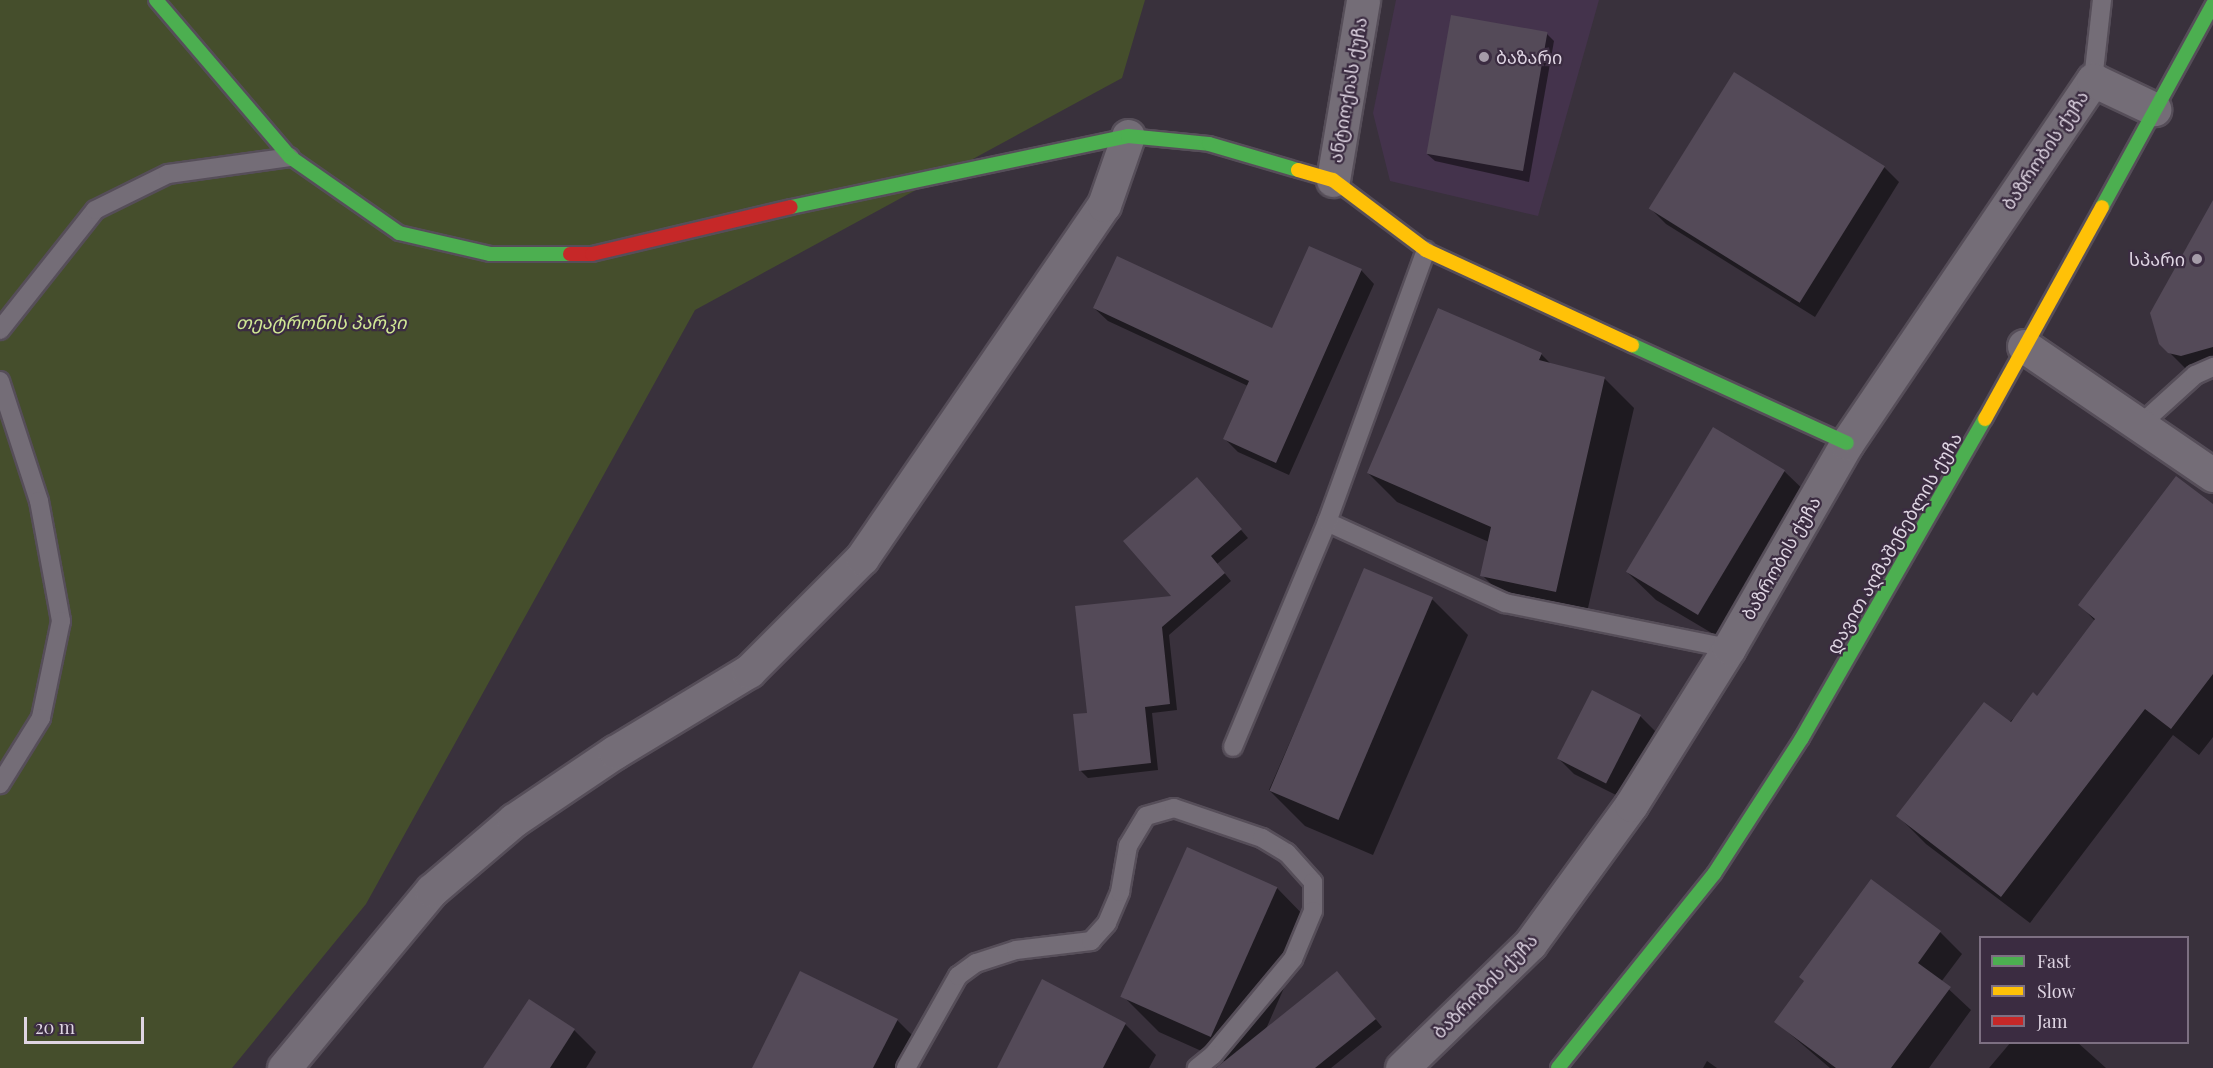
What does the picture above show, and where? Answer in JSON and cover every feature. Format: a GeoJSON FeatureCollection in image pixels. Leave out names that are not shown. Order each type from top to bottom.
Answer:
{"type":"FeatureCollection","features":[{"type":"Feature","properties":{"kind":"street"},"geometry":{"type":"LineString","coordinates":[[156,0],[290,157],[399,234],[490,254],[592,254],[808,203],[1128,136],[1209,144],[1333,180],[1426,250],[1847,443]]}},
{"type":"Feature","properties":{"kind":"street","name":"ანტიოქიას ქუჩა"},"geometry":{"type":"LineString","coordinates":[[1333,180],[1363,0]]}},
{"type":"Feature","properties":{"kind":"street","name":"დავით აღმაშენებლის ქუჩა"},"geometry":{"type":"LineString","coordinates":[[1558,1068],[1625,989],[1714,874],[1802,738],[1935,510],[2213,4]]}},
{"type":"Feature","properties":{"kind":"street","name":"ბაზრობის ქუჩა"},"geometry":{"type":"LineString","coordinates":[[1402,1068],[1530,944],[1631,805],[1730,648],[1847,443],[2093,80],[2154,109]]}},
{"type":"Feature","properties":{"kind":"street"},"geometry":{"type":"LineString","coordinates":[[284,1068],[432,890],[514,820],[615,752],[749,671],[862,558],[1104,205],[1128,136]]}},
{"type":"Feature","properties":{"kind":"street"},"geometry":{"type":"LineString","coordinates":[[2024,346],[2213,475]]}},
{"type":"Feature","properties":{"kind":"lane"},"geometry":{"type":"LineString","coordinates":[[2093,80],[2102,0]]}},
{"type":"Feature","properties":{"kind":"lane"},"geometry":{"type":"LineString","coordinates":[[0,330],[94,210],[168,174],[290,157]]}},
{"type":"Feature","properties":{"kind":"lane"},"geometry":{"type":"LineString","coordinates":[[1233,747],[1327,522],[1426,250]]}},
{"type":"Feature","properties":{"kind":"lane"},"geometry":{"type":"LineString","coordinates":[[2141,424],[2195,375],[2213,367]]}},
{"type":"Feature","properties":{"kind":"lane"},"geometry":{"type":"LineString","coordinates":[[0,381],[39,501],[61,621],[41,718],[0,784]]}},
{"type":"Feature","properties":{"kind":"lane"},"geometry":{"type":"LineString","coordinates":[[1327,522],[1505,603],[1730,648]]}},
{"type":"Feature","properties":{"kind":"lane"},"geometry":{"type":"LineString","coordinates":[[906,1068],[958,976],[976,963],[1016,950],[1091,941],[1107,923],[1120,892],[1128,846],[1146,816],[1174,808],[1262,838],[1287,853],[1313,882],[1313,911],[1293,959],[1213,1055],[1197,1068]]}},
{"type":"Feature","properties":{"kind":"shaded area","name":"ბაზარი"},"geometry":{"type":"Polygon","coordinates":[[[1396,0],[1599,0],[1538,216],[1390,181],[1373,113],[1396,0]]]}},
{"type":"Feature","properties":{"kind":"green space","name":"თეატრონის პარკი"},"geometry":{"type":"Polygon","coordinates":[[[0,0],[1145,0],[1122,78],[695,310],[366,904],[232,1068],[0,1068],[0,0]]]}},
{"type":"Feature","properties":{"kind":"building"},"geometry":{"type":"Polygon","coordinates":[[[1451,15],[1548,32],[1523,171],[1427,154],[1451,15]]]}},
{"type":"Feature","properties":{"kind":"building"},"geometry":{"type":"Polygon","coordinates":[[[1734,72],[1885,166],[1800,303],[1649,209],[1734,72]]]}},
{"type":"Feature","properties":{"kind":"building","name":"სპარი"},"geometry":{"type":"Polygon","coordinates":[[[2213,200],[2213,347],[2181,356],[2168,353],[2159,344],[2150,313],[2213,200]]]}},
{"type":"Feature","properties":{"kind":"building"},"geometry":{"type":"Polygon","coordinates":[[[1309,246],[1362,269],[1276,463],[1223,439],[1249,381],[1093,308],[1117,256],[1272,328],[1309,246]]]}},
{"type":"Feature","properties":{"kind":"building"},"geometry":{"type":"Polygon","coordinates":[[[1438,308],[1542,353],[1539,360],[1605,377],[1556,592],[1480,576],[1491,527],[1367,473],[1438,308]]]}},
{"type":"Feature","properties":{"kind":"building"},"geometry":{"type":"Polygon","coordinates":[[[1713,427],[1785,470],[1698,615],[1626,572],[1713,427]]]}},
{"type":"Feature","properties":{"kind":"building"},"geometry":{"type":"Polygon","coordinates":[[[2176,476],[2213,504],[2213,674],[2171,729],[2145,709],[2001,897],[1896,816],[1984,702],[2011,722],[2033,692],[2037,696],[2095,619],[2078,605],[2176,476]]]}},
{"type":"Feature","properties":{"kind":"building"},"geometry":{"type":"Polygon","coordinates":[[[1197,477],[1242,529],[1211,556],[1225,573],[1162,627],[1170,704],[1145,707],[1151,763],[1079,771],[1073,714],[1087,713],[1075,606],[1171,596],[1123,541],[1197,477]]]}},
{"type":"Feature","properties":{"kind":"building"},"geometry":{"type":"Polygon","coordinates":[[[1364,568],[1433,597],[1338,820],[1269,791],[1364,568]]]}},
{"type":"Feature","properties":{"kind":"building"},"geometry":{"type":"Polygon","coordinates":[[[1592,690],[1641,715],[1606,784],[1557,759],[1592,690]]]}},
{"type":"Feature","properties":{"kind":"building"},"geometry":{"type":"Polygon","coordinates":[[[1187,847],[1277,887],[1211,1037],[1120,997],[1187,847]]]}},
{"type":"Feature","properties":{"kind":"building"},"geometry":{"type":"Polygon","coordinates":[[[1871,879],[1941,931],[1918,963],[1951,987],[1891,1068],[1836,1068],[1774,1022],[1804,981],[1799,977],[1871,879]]]}},
{"type":"Feature","properties":{"kind":"building"},"geometry":{"type":"Polygon","coordinates":[[[800,971],[898,1019],[873,1068],[752,1068],[800,971]]]}},
{"type":"Feature","properties":{"kind":"building"},"geometry":{"type":"Polygon","coordinates":[[[1337,971],[1376,1019],[1315,1068],[1216,1068],[1337,971]]]}},
{"type":"Feature","properties":{"kind":"building"},"geometry":{"type":"Polygon","coordinates":[[[1042,979],[1126,1023],[1103,1068],[997,1068],[1042,979]]]}},
{"type":"Feature","properties":{"kind":"building"},"geometry":{"type":"Polygon","coordinates":[[[529,999],[575,1029],[550,1068],[483,1068],[529,999]]]}},
{"type":"Feature","properties":{"kind":"traffic: fast"},"geometry":{"type":"LineString","coordinates":[[156,0],[290,157],[399,233],[490,254],[570,254]]}},
{"type":"Feature","properties":{"kind":"traffic: fast"},"geometry":{"type":"LineString","coordinates":[[2102,207],[2213,4]]}},
{"type":"Feature","properties":{"kind":"traffic: fast"},"geometry":{"type":"LineString","coordinates":[[791,207],[1128,136],[1209,144],[1298,170]]}},
{"type":"Feature","properties":{"kind":"traffic: fast"},"geometry":{"type":"LineString","coordinates":[[1632,345],[1847,443]]}},
{"type":"Feature","properties":{"kind":"traffic: fast"},"geometry":{"type":"LineString","coordinates":[[1558,1068],[1714,874],[1802,738],[1985,419]]}},
{"type":"Feature","properties":{"kind":"traffic: slow"},"geometry":{"type":"LineString","coordinates":[[1298,170],[1333,180],[1426,250],[1632,345]]}},
{"type":"Feature","properties":{"kind":"traffic: slow"},"geometry":{"type":"LineString","coordinates":[[1985,419],[2102,207]]}},
{"type":"Feature","properties":{"kind":"traffic: jam"},"geometry":{"type":"LineString","coordinates":[[570,254],[592,254],[791,207]]}},
{"type":"Feature","properties":{"kind":"place","name":"ბაზარი"},"geometry":{"type":"Point","coordinates":[1484,57]}},
{"type":"Feature","properties":{"kind":"place","name":"სპარი"},"geometry":{"type":"Point","coordinates":[2197,259]}}]}
